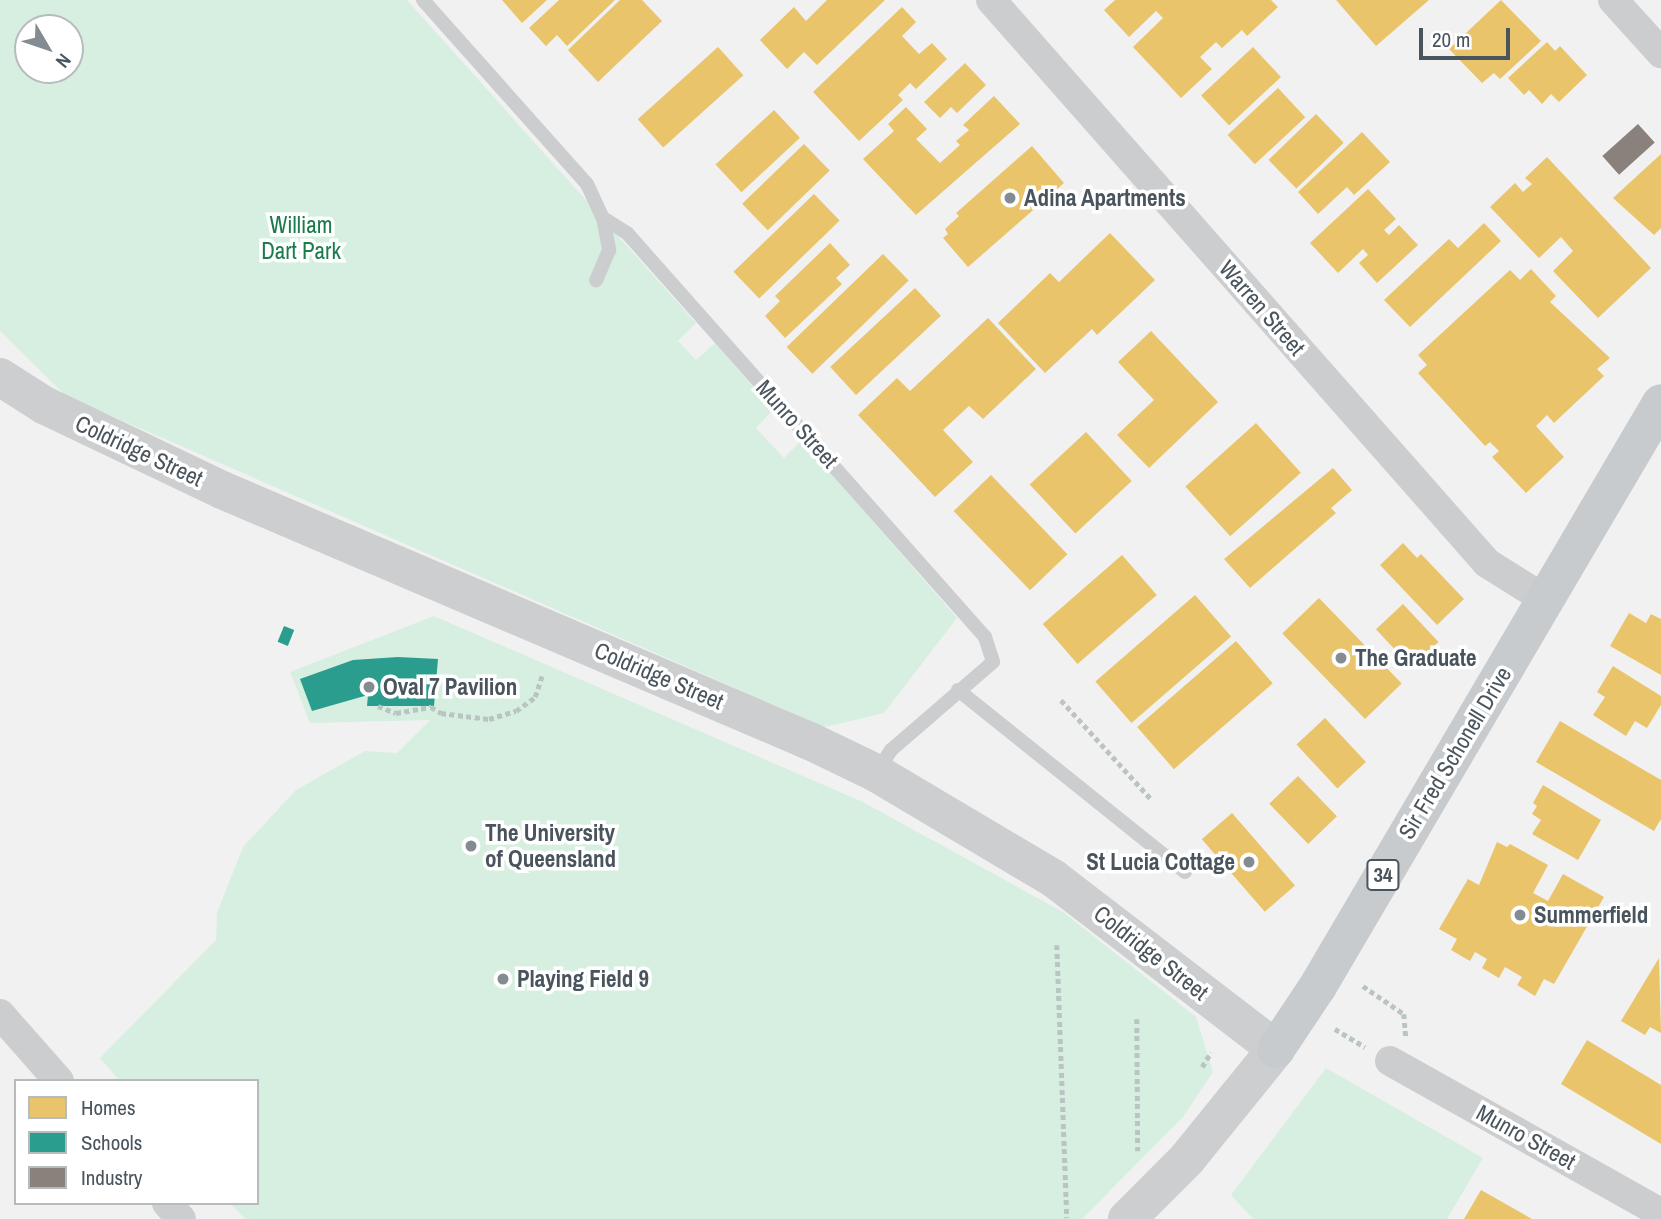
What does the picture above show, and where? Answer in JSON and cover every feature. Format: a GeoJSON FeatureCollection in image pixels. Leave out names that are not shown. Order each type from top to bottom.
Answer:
{"type":"FeatureCollection","features":[{"type":"Feature","properties":{"kind":"main road","name":"Coldridge Street"},"geometry":{"type":"LineString","coordinates":[[0,377],[44,405],[222,490],[876,773],[1053,878],[1276,1049]]}},
{"type":"Feature","properties":{"kind":"main road","name":"Sir Fred Schonell Drive"},"geometry":{"type":"LineString","coordinates":[[1127,1219],[1187,1159],[1276,1049],[1318,986],[1661,403]]}},
{"type":"Feature","properties":{"kind":"street","name":"Warren Street"},"geometry":{"type":"LineString","coordinates":[[991,0],[1487,563],[1546,600]]}},
{"type":"Feature","properties":{"kind":"street"},"geometry":{"type":"LineString","coordinates":[[1613,0],[1661,53]]}},
{"type":"Feature","properties":{"kind":"street"},"geometry":{"type":"LineString","coordinates":[[0,1014],[57,1079]]}},
{"type":"Feature","properties":{"kind":"street","name":"Munro Street"},"geometry":{"type":"LineString","coordinates":[[1389,1050],[1661,1213]]}},
{"type":"Feature","properties":{"kind":"street"},"geometry":{"type":"LineString","coordinates":[[169,1205],[181,1219]]}},
{"type":"Feature","properties":{"kind":"lane"},"geometry":{"type":"LineString","coordinates":[[423,0],[587,184],[603,218],[609,250],[596,280]]}},
{"type":"Feature","properties":{"kind":"lane","name":"Munro Street"},"geometry":{"type":"LineString","coordinates":[[603,218],[628,233],[985,637],[993,662],[958,691]]}},
{"type":"Feature","properties":{"kind":"lane"},"geometry":{"type":"LineString","coordinates":[[876,773],[891,750],[958,691],[1185,872]]}},
{"type":"Feature","properties":{"kind":"path"},"geometry":{"type":"LineString","coordinates":[[377,706],[396,713],[431,707],[441,713],[489,719],[516,711],[536,697],[542,675]]}},
{"type":"Feature","properties":{"kind":"path"},"geometry":{"type":"LineString","coordinates":[[1061,699],[1152,800]]}},
{"type":"Feature","properties":{"kind":"path"},"geometry":{"type":"LineString","coordinates":[[1057,945],[1067,1218]]}},
{"type":"Feature","properties":{"kind":"path"},"geometry":{"type":"LineString","coordinates":[[1335,1029],[1389,1050],[1404,1014],[1363,986]]}},
{"type":"Feature","properties":{"kind":"path"},"geometry":{"type":"LineString","coordinates":[[1137,1019],[1138,1151]]}},
{"type":"Feature","properties":{"kind":"path"},"geometry":{"type":"LineString","coordinates":[[1202,1067],[1211,1052]]}},
{"type":"Feature","properties":{"kind":"green space","name":"William Dart Park"},"geometry":{"type":"Polygon","coordinates":[[[0,0],[407,0],[696,323],[678,341],[696,360],[715,343],[773,410],[756,428],[784,458],[802,440],[957,618],[884,713],[825,727],[66,396],[0,331],[0,0]]]}},
{"type":"Feature","properties":{"kind":"green space","name":"The University of Queensland"},"geometry":{"type":"Polygon","coordinates":[[[434,616],[863,802],[1063,912],[1196,1017],[1213,1072],[1183,1117],[1082,1219],[245,1219],[232,1205],[259,1205],[259,1079],[118,1079],[100,1058],[216,940],[217,913],[243,847],[296,790],[365,751],[397,753],[430,720],[310,723],[290,672],[434,616]]]}},
{"type":"Feature","properties":{"kind":"green space"},"geometry":{"type":"Polygon","coordinates":[[[1326,1068],[1483,1158],[1447,1219],[1253,1219],[1231,1195],[1326,1068]]]}},
{"type":"Feature","properties":{"kind":"building: Homes"},"geometry":{"type":"Polygon","coordinates":[[[502,0],[547,0],[522,23],[502,0]]]}},
{"type":"Feature","properties":{"kind":"building: Homes"},"geometry":{"type":"Polygon","coordinates":[[[559,0],[615,0],[567,46],[557,35],[546,46],[529,28],[559,0]]]}},
{"type":"Feature","properties":{"kind":"building: Homes"},"geometry":{"type":"Polygon","coordinates":[[[620,0],[642,0],[662,21],[598,82],[568,50],[620,0]]]}},
{"type":"Feature","properties":{"kind":"building: Homes"},"geometry":{"type":"Polygon","coordinates":[[[827,0],[885,0],[817,65],[804,52],[787,69],[760,40],[794,7],[806,21],[827,0]]]}},
{"type":"Feature","properties":{"kind":"building: Homes"},"geometry":{"type":"Polygon","coordinates":[[[1115,0],[1271,0],[1278,7],[1247,36],[1242,30],[1222,48],[1216,42],[1200,57],[1212,69],[1181,98],[1133,47],[1163,18],[1156,11],[1129,37],[1104,10],[1115,0]]]}},
{"type":"Feature","properties":{"kind":"building: Homes"},"geometry":{"type":"Polygon","coordinates":[[[1336,0],[1429,0],[1376,46],[1336,0]]]}},
{"type":"Feature","properties":{"kind":"building: Homes"},"geometry":{"type":"Polygon","coordinates":[[[1501,0],[1541,41],[1500,79],[1494,73],[1482,83],[1449,49],[1501,0]]]}},
{"type":"Feature","properties":{"kind":"building: Homes"},"geometry":{"type":"Polygon","coordinates":[[[902,7],[916,22],[902,36],[919,54],[932,43],[947,59],[916,89],[910,83],[898,95],[903,100],[859,141],[813,92],[902,7]]]}},
{"type":"Feature","properties":{"kind":"building: Homes"},"geometry":{"type":"Polygon","coordinates":[[[1547,42],[1555,51],[1560,46],[1587,75],[1559,102],[1551,94],[1542,104],[1529,90],[1524,95],[1508,78],[1547,42]]]}},
{"type":"Feature","properties":{"kind":"building: Homes"},"geometry":{"type":"Polygon","coordinates":[[[718,47],[743,75],[663,148],[638,119],[718,47]]]}},
{"type":"Feature","properties":{"kind":"building: Homes"},"geometry":{"type":"Polygon","coordinates":[[[1253,47],[1281,77],[1229,125],[1201,95],[1253,47]]]}},
{"type":"Feature","properties":{"kind":"building: Homes"},"geometry":{"type":"Polygon","coordinates":[[[965,63],[986,85],[957,113],[951,107],[940,118],[924,102],[965,63]]]}},
{"type":"Feature","properties":{"kind":"building: Homes"},"geometry":{"type":"Polygon","coordinates":[[[1278,88],[1305,117],[1255,164],[1228,135],[1278,88]]]}},
{"type":"Feature","properties":{"kind":"building: Homes"},"geometry":{"type":"Polygon","coordinates":[[[994,96],[1020,124],[916,215],[863,159],[894,131],[888,124],[906,107],[927,129],[916,139],[940,163],[960,145],[956,141],[969,130],[963,125],[994,96]]]}},
{"type":"Feature","properties":{"kind":"building: Homes"},"geometry":{"type":"Polygon","coordinates":[[[774,110],[800,138],[741,192],[715,165],[774,110]]]}},
{"type":"Feature","properties":{"kind":"building: Homes"},"geometry":{"type":"Polygon","coordinates":[[[1316,114],[1344,143],[1296,189],[1269,160],[1316,114]]]}},
{"type":"Feature","properties":{"kind":"building: Homes"},"geometry":{"type":"Polygon","coordinates":[[[1362,132],[1390,162],[1354,195],[1347,187],[1318,214],[1298,192],[1362,132]]]}},
{"type":"Feature","properties":{"kind":"building: Homes"},"geometry":{"type":"Polygon","coordinates":[[[804,144],[830,171],[768,230],[742,204],[804,144]]]}},
{"type":"Feature","properties":{"kind":"building: Homes","name":"Adina Apartments"},"geometry":{"type":"Polygon","coordinates":[[[1032,146],[1064,183],[968,267],[943,238],[948,234],[945,229],[959,216],[956,213],[1032,146]]]}},
{"type":"Feature","properties":{"kind":"building: Homes"},"geometry":{"type":"Polygon","coordinates":[[[1661,154],[1661,228],[1654,235],[1613,198],[1661,154]]]}},
{"type":"Feature","properties":{"kind":"building: Homes"},"geometry":{"type":"Polygon","coordinates":[[[1547,157],[1651,268],[1598,318],[1553,271],[1573,251],[1561,237],[1539,258],[1490,207],[1515,183],[1523,192],[1532,184],[1525,178],[1547,157]]]}},
{"type":"Feature","properties":{"kind":"building: Homes"},"geometry":{"type":"Polygon","coordinates":[[[1368,189],[1396,219],[1384,230],[1389,235],[1399,225],[1418,245],[1377,283],[1359,263],[1368,255],[1363,249],[1338,273],[1310,243],[1368,189]]]}},
{"type":"Feature","properties":{"kind":"building: Homes"},"geometry":{"type":"Polygon","coordinates":[[[814,194],[840,221],[759,298],[733,272],[814,194]]]}},
{"type":"Feature","properties":{"kind":"building: Homes"},"geometry":{"type":"Polygon","coordinates":[[[1484,223],[1501,241],[1410,327],[1384,300],[1449,239],[1458,248],[1484,223]]]}},
{"type":"Feature","properties":{"kind":"building: Homes"},"geometry":{"type":"Polygon","coordinates":[[[1110,233],[1155,280],[1097,335],[1092,329],[1045,373],[998,323],[1050,273],[1059,282],[1110,233]]]}},
{"type":"Feature","properties":{"kind":"building: Homes"},"geometry":{"type":"Polygon","coordinates":[[[830,243],[850,265],[836,278],[842,284],[785,338],[765,316],[780,301],[775,296],[830,243]]]}},
{"type":"Feature","properties":{"kind":"building: Homes"},"geometry":{"type":"Polygon","coordinates":[[[883,254],[909,281],[812,374],[787,347],[883,254]]]}},
{"type":"Feature","properties":{"kind":"building: Homes"},"geometry":{"type":"Polygon","coordinates":[[[1531,269],[1556,296],[1550,302],[1610,358],[1597,369],[1604,376],[1554,423],[1547,415],[1536,426],[1564,457],[1526,493],[1492,457],[1499,451],[1490,442],[1485,446],[1418,373],[1427,365],[1418,355],[1510,270],[1520,280],[1531,269]]]}},
{"type":"Feature","properties":{"kind":"building: Homes"},"geometry":{"type":"Polygon","coordinates":[[[915,288],[941,316],[856,395],[830,367],[915,288]]]}},
{"type":"Feature","properties":{"kind":"building: Homes"},"geometry":{"type":"Polygon","coordinates":[[[988,318],[1036,369],[983,419],[969,406],[943,430],[973,462],[935,497],[858,415],[897,378],[910,391],[988,318]]]}},
{"type":"Feature","properties":{"kind":"building: Homes"},"geometry":{"type":"Polygon","coordinates":[[[1151,331],[1218,402],[1149,468],[1117,435],[1154,400],[1118,362],[1151,331]]]}},
{"type":"Feature","properties":{"kind":"building: Homes"},"geometry":{"type":"Polygon","coordinates":[[[1256,423],[1301,473],[1230,536],[1185,487],[1256,423]]]}},
{"type":"Feature","properties":{"kind":"building: Homes"},"geometry":{"type":"Polygon","coordinates":[[[1086,432],[1132,481],[1075,534],[1030,485],[1086,432]]]}},
{"type":"Feature","properties":{"kind":"building: Homes"},"geometry":{"type":"Polygon","coordinates":[[[1333,468],[1352,490],[1331,508],[1336,513],[1250,588],[1224,559],[1333,468]]]}},
{"type":"Feature","properties":{"kind":"building: Homes"},"geometry":{"type":"Polygon","coordinates":[[[991,475],[1067,554],[1030,590],[954,511],[991,475]]]}},
{"type":"Feature","properties":{"kind":"building: Homes"},"geometry":{"type":"Polygon","coordinates":[[[1403,543],[1417,558],[1421,554],[1464,599],[1437,625],[1380,565],[1403,543]]]}},
{"type":"Feature","properties":{"kind":"building: Homes"},"geometry":{"type":"Polygon","coordinates":[[[1122,555],[1157,595],[1078,664],[1043,624],[1122,555]]]}},
{"type":"Feature","properties":{"kind":"building: Homes"},"geometry":{"type":"Polygon","coordinates":[[[1195,595],[1231,637],[1131,723],[1095,682],[1195,595]]]}},
{"type":"Feature","properties":{"kind":"building: Homes","name":"The Graduate"},"geometry":{"type":"Polygon","coordinates":[[[1319,598],[1402,684],[1365,719],[1282,633],[1319,598]]]}},
{"type":"Feature","properties":{"kind":"building: Homes"},"geometry":{"type":"Polygon","coordinates":[[[1403,604],[1438,642],[1411,667],[1376,629],[1403,604]]]}},
{"type":"Feature","properties":{"kind":"building: Homes"},"geometry":{"type":"Polygon","coordinates":[[[1629,613],[1646,623],[1651,614],[1661,619],[1661,675],[1610,646],[1629,613]]]}},
{"type":"Feature","properties":{"kind":"building: Homes"},"geometry":{"type":"Polygon","coordinates":[[[1236,641],[1273,683],[1174,769],[1137,727],[1236,641]]]}},
{"type":"Feature","properties":{"kind":"building: Homes"},"geometry":{"type":"Polygon","coordinates":[[[1613,666],[1661,696],[1661,705],[1647,728],[1635,721],[1626,736],[1593,715],[1605,697],[1597,692],[1613,666]]]}},
{"type":"Feature","properties":{"kind":"building: Homes"},"geometry":{"type":"Polygon","coordinates":[[[1325,718],[1366,762],[1337,788],[1296,745],[1325,718]]]}},
{"type":"Feature","properties":{"kind":"building: Homes"},"geometry":{"type":"Polygon","coordinates":[[[1560,721],[1661,780],[1661,819],[1654,831],[1536,762],[1560,721]]]}},
{"type":"Feature","properties":{"kind":"building: Homes"},"geometry":{"type":"Polygon","coordinates":[[[1298,776],[1337,816],[1308,844],[1269,804],[1298,776]]]}},
{"type":"Feature","properties":{"kind":"building: Homes"},"geometry":{"type":"Polygon","coordinates":[[[1543,785],[1601,820],[1578,860],[1532,834],[1541,820],[1532,814],[1537,806],[1533,803],[1543,785]]]}},
{"type":"Feature","properties":{"kind":"building: Homes","name":"St Lucia Cottage"},"geometry":{"type":"Polygon","coordinates":[[[1232,813],[1295,885],[1265,912],[1202,839],[1232,813]]]}},
{"type":"Feature","properties":{"kind":"building: Homes","name":"Summerfield"},"geometry":{"type":"Polygon","coordinates":[[[1497,842],[1507,847],[1510,844],[1548,865],[1533,893],[1548,901],[1563,874],[1604,897],[1554,984],[1544,979],[1535,996],[1517,985],[1522,977],[1505,967],[1499,978],[1482,968],[1487,959],[1475,952],[1470,961],[1451,950],[1457,939],[1439,929],[1468,879],[1479,885],[1497,842]]]}},
{"type":"Feature","properties":{"kind":"building: Homes"},"geometry":{"type":"Polygon","coordinates":[[[1659,958],[1661,1033],[1650,1027],[1645,1035],[1621,1021],[1659,958]]]}},
{"type":"Feature","properties":{"kind":"building: Homes"},"geometry":{"type":"Polygon","coordinates":[[[1587,1040],[1661,1085],[1661,1144],[1561,1084],[1587,1040]]]}},
{"type":"Feature","properties":{"kind":"building: Homes"},"geometry":{"type":"Polygon","coordinates":[[[1481,1190],[1532,1219],[1464,1219],[1481,1190]]]}},
{"type":"Feature","properties":{"kind":"building: Schools"},"geometry":{"type":"Polygon","coordinates":[[[284,626],[294,630],[288,646],[278,642],[284,626]]]}},
{"type":"Feature","properties":{"kind":"building: Schools","name":"Oval 7 Pavilion"},"geometry":{"type":"Polygon","coordinates":[[[398,657],[438,659],[434,706],[367,706],[368,695],[312,711],[300,679],[353,660],[398,657]]]}},
{"type":"Feature","properties":{"kind":"building: Industry"},"geometry":{"type":"Polygon","coordinates":[[[1638,124],[1655,143],[1619,175],[1602,156],[1638,124]]]}},
{"type":"Feature","properties":{"kind":"place","name":"Adina Apartments"},"geometry":{"type":"Point","coordinates":[1010,198]}},
{"type":"Feature","properties":{"kind":"place","name":"The Graduate"},"geometry":{"type":"Point","coordinates":[1341,658]}},
{"type":"Feature","properties":{"kind":"place","name":"Oval 7 Pavilion"},"geometry":{"type":"Point","coordinates":[369,687]}},
{"type":"Feature","properties":{"kind":"place","name":"The University of Queensland"},"geometry":{"type":"Point","coordinates":[471,846]}},
{"type":"Feature","properties":{"kind":"place","name":"St Lucia Cottage"},"geometry":{"type":"Point","coordinates":[1249,862]}},
{"type":"Feature","properties":{"kind":"place","name":"Summerfield"},"geometry":{"type":"Point","coordinates":[1520,915]}},
{"type":"Feature","properties":{"kind":"place","name":"Playing Field 9"},"geometry":{"type":"Point","coordinates":[503,979]}}]}
